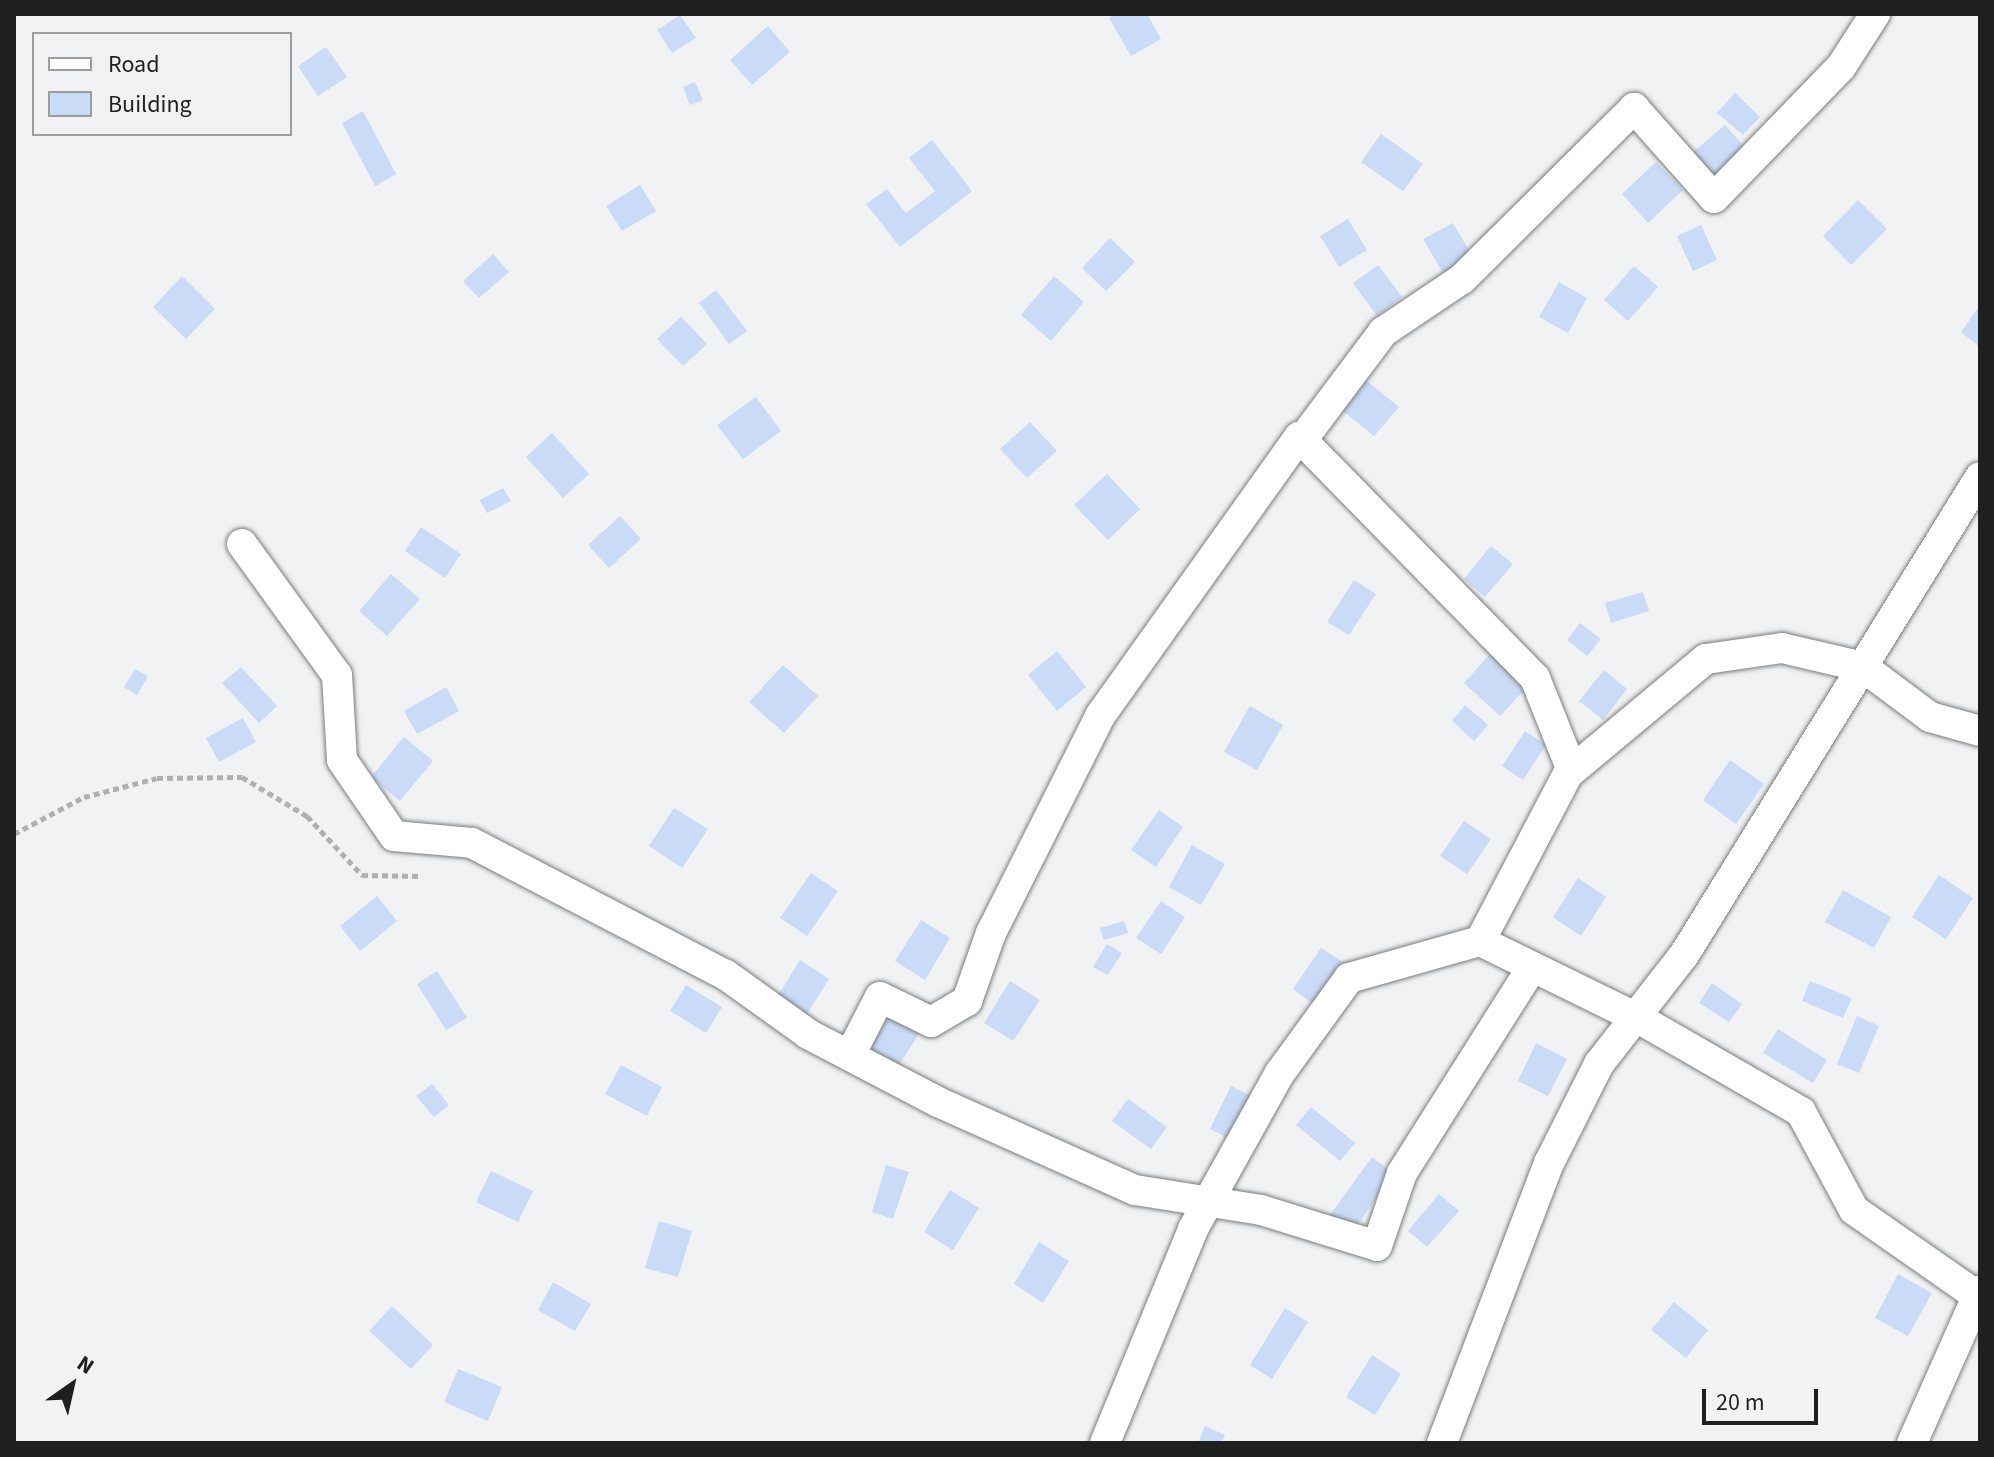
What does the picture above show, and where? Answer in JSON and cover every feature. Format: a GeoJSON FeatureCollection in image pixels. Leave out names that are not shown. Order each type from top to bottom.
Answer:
{"type":"FeatureCollection","features":[{"type":"Feature","properties":{"kind":"street"},"geometry":{"type":"LineString","coordinates":[[1302,440],[1383,332],[1462,279],[1634,108],[1714,198],[1841,67],[1875,14]]}},
{"type":"Feature","properties":{"kind":"street"},"geometry":{"type":"LineString","coordinates":[[850,1055],[880,997],[931,1022],[967,1001],[991,933],[1100,716],[1299,437],[1535,678],[1569,773]]}},
{"type":"Feature","properties":{"kind":"street"},"geometry":{"type":"LineString","coordinates":[[1442,1443],[1549,1163],[1599,1064],[1684,955],[1980,477]]}},
{"type":"Feature","properties":{"kind":"street"},"geometry":{"type":"LineString","coordinates":[[242,544],[337,675],[342,760],[394,836],[472,843],[726,975],[808,1034],[938,1102],[1135,1190],[1261,1210],[1377,1246],[1402,1173],[1532,967]]}},
{"type":"Feature","properties":{"kind":"street"},"geometry":{"type":"LineString","coordinates":[[1480,941],[1569,773],[1706,659],[1782,648],[1863,667],[1930,717],[1980,731]]}},
{"type":"Feature","properties":{"kind":"street"},"geometry":{"type":"LineString","coordinates":[[1105,1443],[1209,1201],[1280,1073],[1349,978],[1480,941],[1636,1017],[1801,1112],[1854,1210],[1979,1295],[1912,1443]]}},
{"type":"Feature","properties":{"kind":"path"},"geometry":{"type":"LineString","coordinates":[[14,834],[84,797],[157,778],[242,777],[307,816],[362,875],[420,876],[472,843]]}},
{"type":"Feature","properties":{"kind":"building"},"geometry":{"type":"Polygon","coordinates":[[[1115,14],[1147,14],[1161,39],[1131,56],[1109,18],[1115,14]]]}},
{"type":"Feature","properties":{"kind":"building"},"geometry":{"type":"Polygon","coordinates":[[[680,15],[696,38],[672,53],[657,30],[680,15]]]}},
{"type":"Feature","properties":{"kind":"building"},"geometry":{"type":"Polygon","coordinates":[[[768,26],[790,52],[752,85],[730,60],[768,26]]]}},
{"type":"Feature","properties":{"kind":"building"},"geometry":{"type":"Polygon","coordinates":[[[326,47],[347,77],[318,96],[298,66],[326,47]]]}},
{"type":"Feature","properties":{"kind":"building"},"geometry":{"type":"Polygon","coordinates":[[[695,82],[703,100],[690,105],[683,87],[695,82]]]}},
{"type":"Feature","properties":{"kind":"building"},"geometry":{"type":"Polygon","coordinates":[[[1735,93],[1760,117],[1743,135],[1717,113],[1735,93]]]}},
{"type":"Feature","properties":{"kind":"building"},"geometry":{"type":"Polygon","coordinates":[[[363,111],[396,174],[375,186],[342,123],[363,111]]]}},
{"type":"Feature","properties":{"kind":"building"},"geometry":{"type":"Polygon","coordinates":[[[1725,125],[1751,154],[1718,182],[1692,153],[1725,125]]]}},
{"type":"Feature","properties":{"kind":"building"},"geometry":{"type":"Polygon","coordinates":[[[1381,134],[1423,164],[1403,191],[1361,162],[1381,134]]]}},
{"type":"Feature","properties":{"kind":"building"},"geometry":{"type":"Polygon","coordinates":[[[932,140],[972,191],[900,247],[866,204],[887,189],[906,213],[935,191],[909,158],[932,140]]]}},
{"type":"Feature","properties":{"kind":"building"},"geometry":{"type":"Polygon","coordinates":[[[1656,162],[1683,190],[1648,223],[1622,194],[1656,162]]]}},
{"type":"Feature","properties":{"kind":"building"},"geometry":{"type":"Polygon","coordinates":[[[640,185],[656,211],[622,231],[606,206],[640,185]]]}},
{"type":"Feature","properties":{"kind":"building"},"geometry":{"type":"Polygon","coordinates":[[[1858,200],[1887,229],[1851,265],[1823,236],[1858,200]]]}},
{"type":"Feature","properties":{"kind":"building"},"geometry":{"type":"Polygon","coordinates":[[[1348,219],[1367,250],[1339,267],[1320,236],[1348,219]]]}},
{"type":"Feature","properties":{"kind":"building"},"geometry":{"type":"Polygon","coordinates":[[[1453,223],[1474,259],[1445,276],[1423,239],[1453,223]]]}},
{"type":"Feature","properties":{"kind":"building"},"geometry":{"type":"Polygon","coordinates":[[[1701,225],[1717,260],[1693,271],[1677,236],[1701,225]]]}},
{"type":"Feature","properties":{"kind":"building"},"geometry":{"type":"Polygon","coordinates":[[[1110,238],[1135,262],[1106,291],[1082,268],[1110,238]]]}},
{"type":"Feature","properties":{"kind":"building"},"geometry":{"type":"Polygon","coordinates":[[[493,254],[509,272],[479,298],[463,281],[493,254]]]}},
{"type":"Feature","properties":{"kind":"building"},"geometry":{"type":"Polygon","coordinates":[[[1378,265],[1402,297],[1377,316],[1353,283],[1378,265]]]}},
{"type":"Feature","properties":{"kind":"building"},"geometry":{"type":"Polygon","coordinates":[[[1634,266],[1658,287],[1628,321],[1604,300],[1634,266]]]}},
{"type":"Feature","properties":{"kind":"building"},"geometry":{"type":"Polygon","coordinates":[[[182,276],[215,309],[186,339],[153,307],[182,276]]]}},
{"type":"Feature","properties":{"kind":"building"},"geometry":{"type":"Polygon","coordinates":[[[1054,276],[1084,302],[1051,341],[1021,315],[1054,276]]]}},
{"type":"Feature","properties":{"kind":"building"},"geometry":{"type":"Polygon","coordinates":[[[1559,282],[1587,298],[1568,333],[1539,317],[1559,282]]]}},
{"type":"Feature","properties":{"kind":"building"},"geometry":{"type":"Polygon","coordinates":[[[716,290],[747,331],[729,344],[699,303],[716,290]]]}},
{"type":"Feature","properties":{"kind":"building"},"geometry":{"type":"Polygon","coordinates":[[[1980,305],[1980,347],[1961,332],[1980,305]]]}},
{"type":"Feature","properties":{"kind":"building"},"geometry":{"type":"Polygon","coordinates":[[[681,317],[707,344],[683,366],[657,339],[681,317]]]}},
{"type":"Feature","properties":{"kind":"building"},"geometry":{"type":"Polygon","coordinates":[[[1362,377],[1399,407],[1374,436],[1338,407],[1362,377]]]}},
{"type":"Feature","properties":{"kind":"building"},"geometry":{"type":"Polygon","coordinates":[[[756,397],[781,431],[743,459],[717,425],[756,397]]]}},
{"type":"Feature","properties":{"kind":"building"},"geometry":{"type":"Polygon","coordinates":[[[1030,422],[1057,451],[1027,478],[1000,449],[1030,422]]]}},
{"type":"Feature","properties":{"kind":"building"},"geometry":{"type":"Polygon","coordinates":[[[552,433],[589,474],[563,498],[526,457],[552,433]]]}},
{"type":"Feature","properties":{"kind":"building"},"geometry":{"type":"Polygon","coordinates":[[[1107,474],[1140,509],[1108,540],[1074,505],[1107,474]]]}},
{"type":"Feature","properties":{"kind":"building"},"geometry":{"type":"Polygon","coordinates":[[[503,488],[511,501],[487,513],[480,500],[503,488]]]}},
{"type":"Feature","properties":{"kind":"building"},"geometry":{"type":"Polygon","coordinates":[[[620,516],[641,539],[609,568],[588,545],[620,516]]]}},
{"type":"Feature","properties":{"kind":"building"},"geometry":{"type":"Polygon","coordinates":[[[421,527],[461,554],[445,578],[405,551],[421,527]]]}},
{"type":"Feature","properties":{"kind":"building"},"geometry":{"type":"Polygon","coordinates":[[[1491,546],[1513,564],[1485,597],[1464,579],[1491,546]]]}},
{"type":"Feature","properties":{"kind":"building"},"geometry":{"type":"Polygon","coordinates":[[[391,574],[420,599],[387,636],[359,611],[391,574]]]}},
{"type":"Feature","properties":{"kind":"building"},"geometry":{"type":"Polygon","coordinates":[[[1354,580],[1376,594],[1349,635],[1327,622],[1354,580]]]}},
{"type":"Feature","properties":{"kind":"building"},"geometry":{"type":"Polygon","coordinates":[[[1643,592],[1649,611],[1611,623],[1605,603],[1643,592]]]}},
{"type":"Feature","properties":{"kind":"building"},"geometry":{"type":"Polygon","coordinates":[[[1580,623],[1601,639],[1587,656],[1567,640],[1580,623]]]}},
{"type":"Feature","properties":{"kind":"building"},"geometry":{"type":"Polygon","coordinates":[[[1057,651],[1086,687],[1057,711],[1028,675],[1057,651]]]}},
{"type":"Feature","properties":{"kind":"building"},"geometry":{"type":"Polygon","coordinates":[[[1490,654],[1527,687],[1500,716],[1464,683],[1490,654]]]}},
{"type":"Feature","properties":{"kind":"building"},"geometry":{"type":"Polygon","coordinates":[[[783,665],[818,696],[784,733],[749,702],[783,665]]]}},
{"type":"Feature","properties":{"kind":"building"},"geometry":{"type":"Polygon","coordinates":[[[241,667],[277,706],[259,723],[222,683],[241,667]]]}},
{"type":"Feature","properties":{"kind":"building"},"geometry":{"type":"Polygon","coordinates":[[[135,669],[148,676],[137,695],[124,687],[135,669]]]}},
{"type":"Feature","properties":{"kind":"building"},"geometry":{"type":"Polygon","coordinates":[[[1604,670],[1627,689],[1603,720],[1579,701],[1604,670]]]}},
{"type":"Feature","properties":{"kind":"building"},"geometry":{"type":"Polygon","coordinates":[[[446,687],[459,711],[417,734],[404,711],[446,687]]]}},
{"type":"Feature","properties":{"kind":"building"},"geometry":{"type":"Polygon","coordinates":[[[1465,705],[1488,725],[1474,741],[1452,721],[1465,705]]]}},
{"type":"Feature","properties":{"kind":"building"},"geometry":{"type":"Polygon","coordinates":[[[1250,706],[1283,725],[1257,770],[1224,752],[1250,706]]]}},
{"type":"Feature","properties":{"kind":"building"},"geometry":{"type":"Polygon","coordinates":[[[243,718],[256,742],[219,762],[206,738],[243,718]]]}},
{"type":"Feature","properties":{"kind":"building"},"geometry":{"type":"Polygon","coordinates":[[[1525,731],[1546,745],[1523,780],[1502,766],[1525,731]]]}},
{"type":"Feature","properties":{"kind":"building"},"geometry":{"type":"Polygon","coordinates":[[[404,737],[433,761],[400,801],[371,777],[404,737]]]}},
{"type":"Feature","properties":{"kind":"building"},"geometry":{"type":"Polygon","coordinates":[[[1730,760],[1764,784],[1736,824],[1703,800],[1730,760]]]}},
{"type":"Feature","properties":{"kind":"building"},"geometry":{"type":"Polygon","coordinates":[[[674,808],[708,829],[682,868],[649,846],[674,808]]]}},
{"type":"Feature","properties":{"kind":"building"},"geometry":{"type":"Polygon","coordinates":[[[1159,810],[1183,827],[1156,867],[1131,850],[1159,810]]]}},
{"type":"Feature","properties":{"kind":"building"},"geometry":{"type":"Polygon","coordinates":[[[1464,821],[1491,839],[1467,874],[1440,856],[1464,821]]]}},
{"type":"Feature","properties":{"kind":"building"},"geometry":{"type":"Polygon","coordinates":[[[1192,845],[1225,864],[1201,905],[1169,887],[1192,845]]]}},
{"type":"Feature","properties":{"kind":"building"},"geometry":{"type":"Polygon","coordinates":[[[811,873],[838,891],[807,936],[780,918],[811,873]]]}},
{"type":"Feature","properties":{"kind":"building"},"geometry":{"type":"Polygon","coordinates":[[[1939,875],[1973,898],[1946,939],[1912,917],[1939,875]]]}},
{"type":"Feature","properties":{"kind":"building"},"geometry":{"type":"Polygon","coordinates":[[[1578,878],[1606,897],[1581,936],[1553,917],[1578,878]]]}},
{"type":"Feature","properties":{"kind":"building"},"geometry":{"type":"Polygon","coordinates":[[[1843,890],[1891,917],[1874,948],[1825,922],[1843,890]]]}},
{"type":"Feature","properties":{"kind":"building"},"geometry":{"type":"Polygon","coordinates":[[[377,896],[397,921],[360,951],[340,926],[377,896]]]}},
{"type":"Feature","properties":{"kind":"building"},"geometry":{"type":"Polygon","coordinates":[[[1161,901],[1185,917],[1161,954],[1136,938],[1161,901]]]}},
{"type":"Feature","properties":{"kind":"building"},"geometry":{"type":"Polygon","coordinates":[[[921,920],[950,938],[925,980],[895,961],[921,920]]]}},
{"type":"Feature","properties":{"kind":"building"},"geometry":{"type":"Polygon","coordinates":[[[1124,921],[1128,933],[1104,940],[1100,928],[1124,921]]]}},
{"type":"Feature","properties":{"kind":"building"},"geometry":{"type":"Polygon","coordinates":[[[1107,944],[1122,953],[1108,975],[1093,967],[1107,944]]]}},
{"type":"Feature","properties":{"kind":"building"},"geometry":{"type":"Polygon","coordinates":[[[1321,948],[1346,964],[1317,1007],[1293,989],[1321,948]]]}},
{"type":"Feature","properties":{"kind":"building"},"geometry":{"type":"Polygon","coordinates":[[[800,960],[829,979],[803,1020],[774,1002],[800,960]]]}},
{"type":"Feature","properties":{"kind":"building"},"geometry":{"type":"Polygon","coordinates":[[[437,971],[467,1018],[446,1030],[417,984],[437,971]]]}},
{"type":"Feature","properties":{"kind":"building"},"geometry":{"type":"Polygon","coordinates":[[[1010,981],[1040,1000],[1013,1041],[984,1023],[1010,981]]]}},
{"type":"Feature","properties":{"kind":"building"},"geometry":{"type":"Polygon","coordinates":[[[1810,981],[1852,998],[1843,1018],[1802,1001],[1810,981]]]}},
{"type":"Feature","properties":{"kind":"building"},"geometry":{"type":"Polygon","coordinates":[[[1712,983],[1742,1004],[1729,1022],[1699,1003],[1712,983]]]}},
{"type":"Feature","properties":{"kind":"building"},"geometry":{"type":"Polygon","coordinates":[[[686,985],[722,1007],[706,1033],[670,1011],[686,985]]]}},
{"type":"Feature","properties":{"kind":"building"},"geometry":{"type":"Polygon","coordinates":[[[891,1012],[921,1030],[895,1072],[865,1054],[891,1012]]]}},
{"type":"Feature","properties":{"kind":"building"},"geometry":{"type":"Polygon","coordinates":[[[1857,1016],[1879,1026],[1859,1073],[1837,1064],[1857,1016]]]}},
{"type":"Feature","properties":{"kind":"building"},"geometry":{"type":"Polygon","coordinates":[[[1778,1029],[1827,1060],[1813,1083],[1763,1053],[1778,1029]]]}},
{"type":"Feature","properties":{"kind":"building"},"geometry":{"type":"Polygon","coordinates":[[[1536,1043],[1567,1059],[1548,1096],[1518,1081],[1536,1043]]]}},
{"type":"Feature","properties":{"kind":"building"},"geometry":{"type":"Polygon","coordinates":[[[621,1065],[662,1087],[647,1116],[605,1094],[621,1065]]]}},
{"type":"Feature","properties":{"kind":"building"},"geometry":{"type":"Polygon","coordinates":[[[432,1084],[449,1105],[434,1117],[416,1096],[432,1084]]]}},
{"type":"Feature","properties":{"kind":"building"},"geometry":{"type":"Polygon","coordinates":[[[1231,1086],[1258,1099],[1236,1142],[1210,1129],[1231,1086]]]}},
{"type":"Feature","properties":{"kind":"building"},"geometry":{"type":"Polygon","coordinates":[[[1128,1099],[1167,1127],[1151,1149],[1112,1121],[1128,1099]]]}},
{"type":"Feature","properties":{"kind":"building"},"geometry":{"type":"Polygon","coordinates":[[[1311,1107],[1355,1143],[1340,1161],[1296,1125],[1311,1107]]]}},
{"type":"Feature","properties":{"kind":"building"},"geometry":{"type":"Polygon","coordinates":[[[1372,1157],[1394,1174],[1353,1231],[1330,1215],[1372,1157]]]}},
{"type":"Feature","properties":{"kind":"building"},"geometry":{"type":"Polygon","coordinates":[[[886,1165],[909,1172],[893,1219],[872,1212],[886,1165]]]}},
{"type":"Feature","properties":{"kind":"building"},"geometry":{"type":"Polygon","coordinates":[[[491,1171],[533,1191],[518,1222],[476,1202],[491,1171]]]}},
{"type":"Feature","properties":{"kind":"building"},"geometry":{"type":"Polygon","coordinates":[[[950,1190],[979,1208],[953,1250],[924,1232],[950,1190]]]}},
{"type":"Feature","properties":{"kind":"building"},"geometry":{"type":"Polygon","coordinates":[[[1439,1194],[1459,1211],[1427,1247],[1408,1231],[1439,1194]]]}},
{"type":"Feature","properties":{"kind":"building"},"geometry":{"type":"Polygon","coordinates":[[[659,1221],[692,1231],[678,1277],[645,1268],[659,1221]]]}},
{"type":"Feature","properties":{"kind":"building"},"geometry":{"type":"Polygon","coordinates":[[[1039,1242],[1069,1261],[1043,1303],[1014,1284],[1039,1242]]]}},
{"type":"Feature","properties":{"kind":"building"},"geometry":{"type":"Polygon","coordinates":[[[1898,1274],[1932,1293],[1908,1336],[1875,1318],[1898,1274]]]}},
{"type":"Feature","properties":{"kind":"building"},"geometry":{"type":"Polygon","coordinates":[[[553,1282],[591,1304],[575,1331],[538,1310],[553,1282]]]}},
{"type":"Feature","properties":{"kind":"building"},"geometry":{"type":"Polygon","coordinates":[[[1674,1302],[1708,1330],[1686,1358],[1651,1330],[1674,1302]]]}},
{"type":"Feature","properties":{"kind":"building"},"geometry":{"type":"Polygon","coordinates":[[[392,1306],[433,1345],[411,1369],[369,1331],[392,1306]]]}},
{"type":"Feature","properties":{"kind":"building"},"geometry":{"type":"Polygon","coordinates":[[[1285,1308],[1308,1322],[1272,1379],[1250,1365],[1285,1308]]]}},
{"type":"Feature","properties":{"kind":"building"},"geometry":{"type":"Polygon","coordinates":[[[1372,1355],[1401,1374],[1375,1415],[1346,1397],[1372,1355]]]}},
{"type":"Feature","properties":{"kind":"building"},"geometry":{"type":"Polygon","coordinates":[[[458,1369],[502,1387],[488,1421],[444,1402],[458,1369]]]}},
{"type":"Feature","properties":{"kind":"building"},"geometry":{"type":"Polygon","coordinates":[[[1205,1426],[1225,1435],[1221,1443],[1198,1443],[1205,1426]]]}}]}
